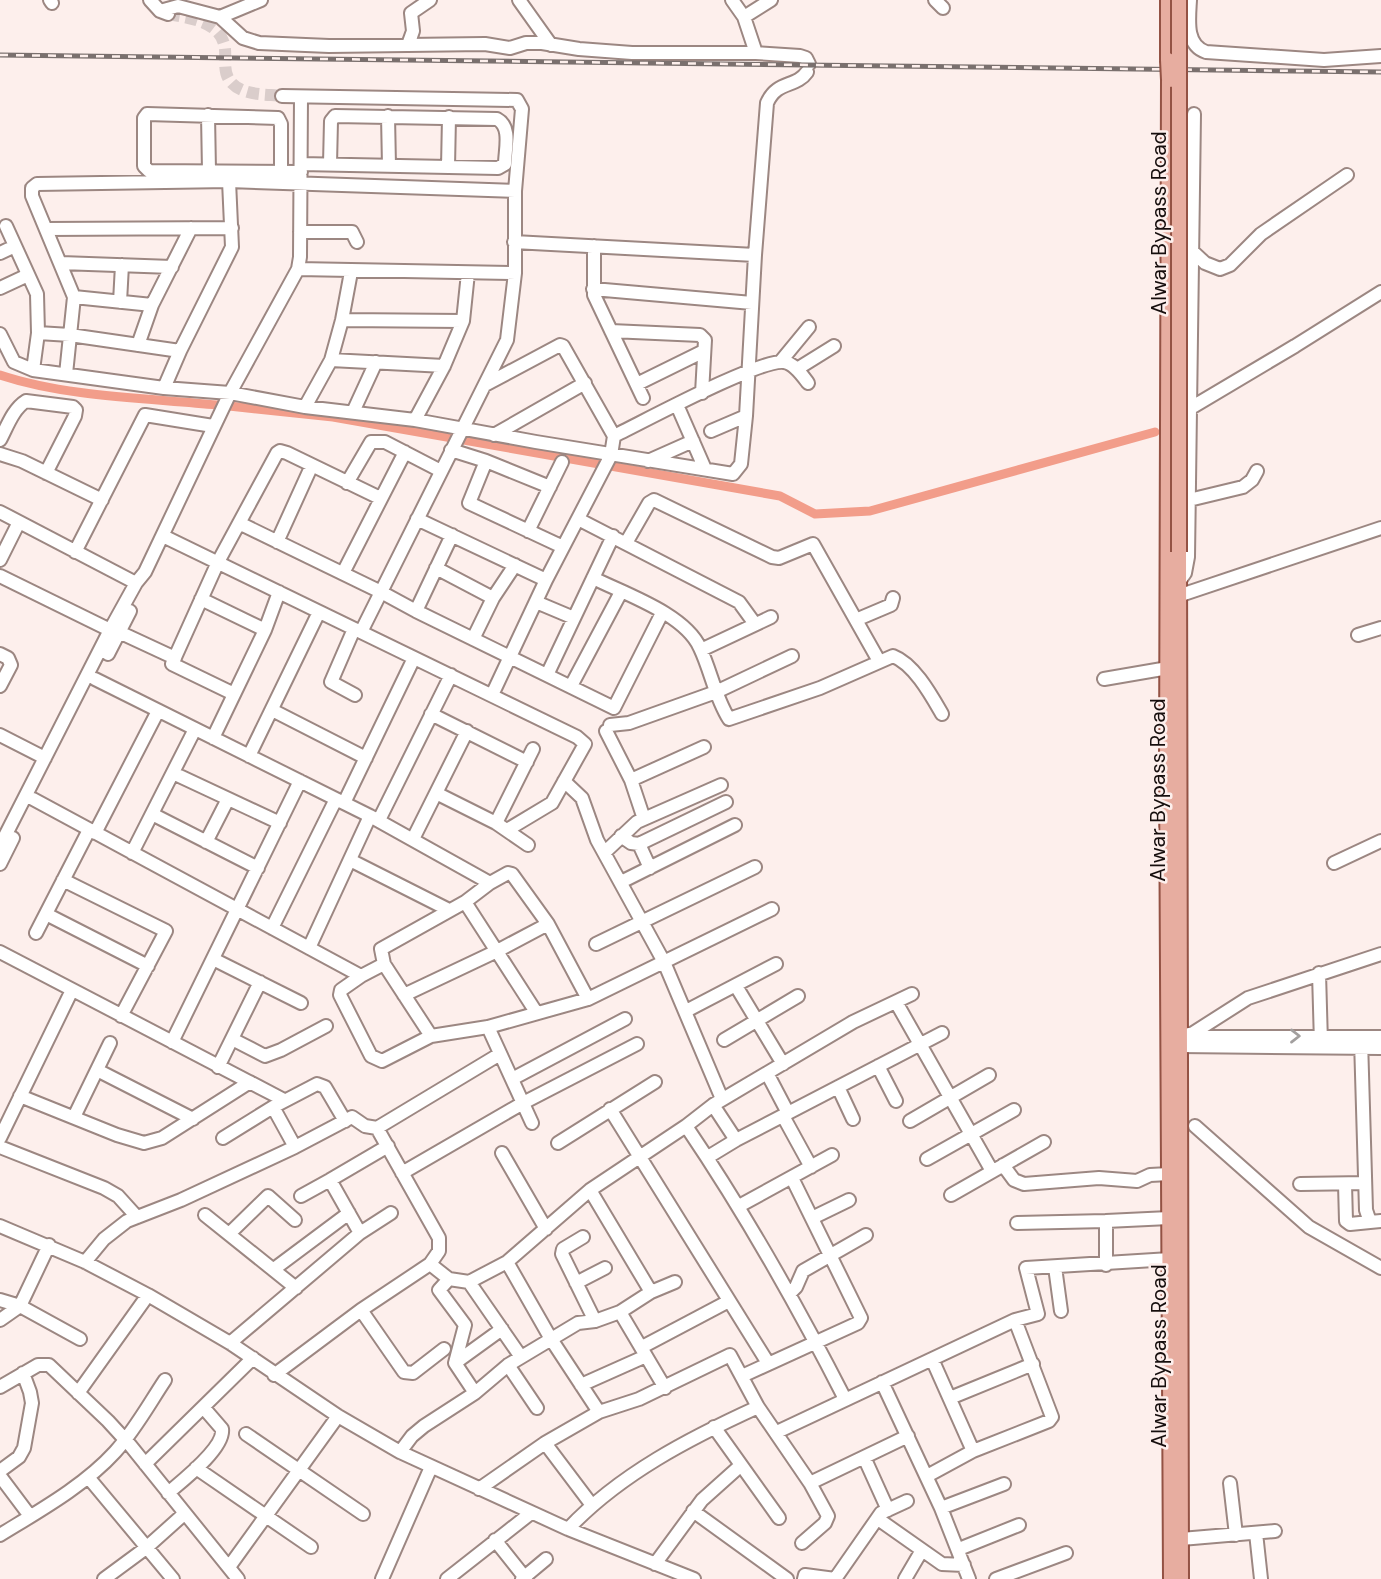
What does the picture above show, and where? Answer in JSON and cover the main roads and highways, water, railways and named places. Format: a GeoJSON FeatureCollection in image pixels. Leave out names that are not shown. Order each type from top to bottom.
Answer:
{"type":"FeatureCollection","features":[{"type":"Feature","properties":{"kind":"main road","name":"Alwar Bypass Road"},"geometry":{"type":"LineString","coordinates":[[1168,0],[1168,668],[1158,1218],[1171,1579]]}},
{"type":"Feature","properties":{"kind":"main road","name":"Alwar Bypass Road"},"geometry":{"type":"LineString","coordinates":[[1179,0],[1178,590],[1183,1038],[1181,1579]]}},
{"type":"Feature","properties":{"kind":"waterway"},"geometry":{"type":"LineString","coordinates":[[0,375],[79,392],[217,405]]}},
{"type":"Feature","properties":{"kind":"waterway"},"geometry":{"type":"LineString","coordinates":[[229,406],[333,417],[780,496],[815,514],[870,511],[1155,432]]}},
{"type":"Feature","properties":{"kind":"tunnel"},"geometry":{"type":"LineString","coordinates":[[168,14],[203,22],[218,32],[225,49],[226,74],[235,86],[254,93],[282,96]]}},
{"type":"Feature","properties":{"kind":"railway"},"geometry":{"type":"LineString","coordinates":[[0,55],[1381,72]]}}]}
